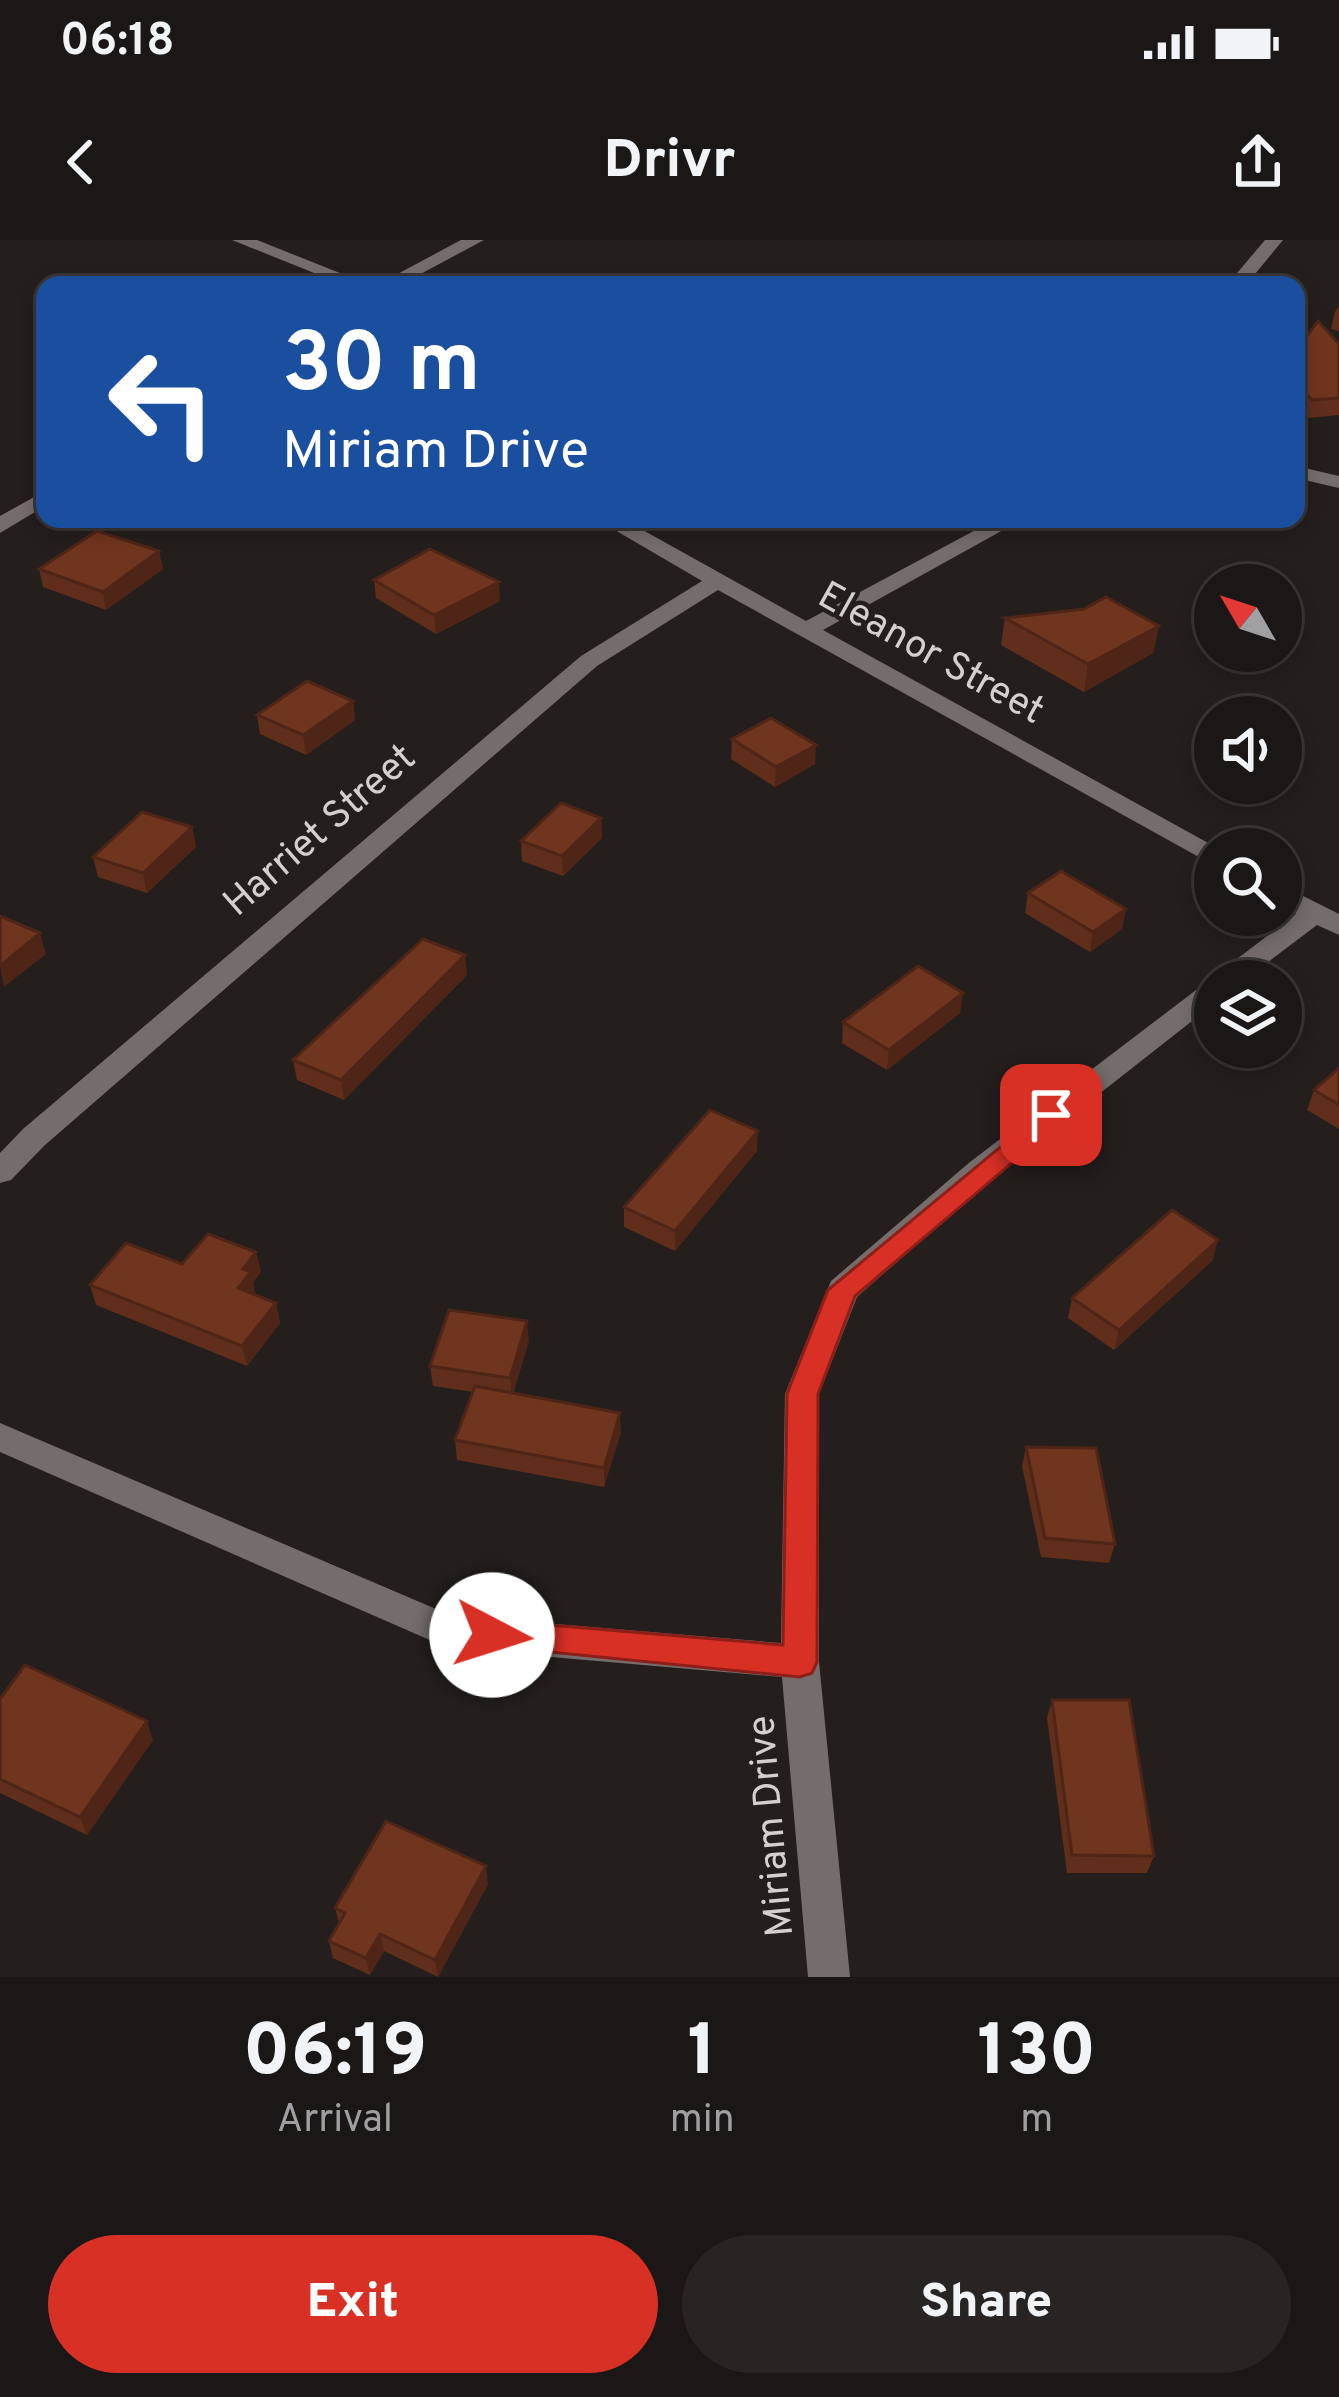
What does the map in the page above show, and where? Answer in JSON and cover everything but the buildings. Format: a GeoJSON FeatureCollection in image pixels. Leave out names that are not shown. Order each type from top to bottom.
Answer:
{"type":"FeatureCollection","features":[{"type":"Feature","properties":{"kind":"street"},"geometry":{"type":"LineString","coordinates":[[241,240],[338,276]]}},
{"type":"Feature","properties":{"kind":"street"},"geometry":{"type":"LineString","coordinates":[[404,276],[475,240]]}},
{"type":"Feature","properties":{"kind":"street"},"geometry":{"type":"LineString","coordinates":[[1244,276],[1274,240]]}},
{"type":"Feature","properties":{"kind":"street"},"geometry":{"type":"LineString","coordinates":[[1305,474],[1339,482]]}},
{"type":"Feature","properties":{"kind":"street"},"geometry":{"type":"LineString","coordinates":[[0,526],[36,503]]}},
{"type":"Feature","properties":{"kind":"street","name":"Eleanor Street"},"geometry":{"type":"LineString","coordinates":[[623,528],[1194,846]]}},
{"type":"Feature","properties":{"kind":"street"},"geometry":{"type":"LineString","coordinates":[[806,630],[995,528]]}},
{"type":"Feature","properties":{"kind":"street","name":"Harriet Street"},"geometry":{"type":"LineString","coordinates":[[0,1172],[34,1137],[589,662],[717,581]]}},
{"type":"Feature","properties":{"kind":"street"},"geometry":{"type":"LineString","coordinates":[[1259,960],[1327,920]]}},
{"type":"Feature","properties":{"kind":"street","name":"Miriam Drive"},"geometry":{"type":"LineString","coordinates":[[830,1977],[800,1662],[802,1394],[843,1290],[981,1170],[1194,1004]]}},
{"type":"Feature","properties":{"kind":"street"},"geometry":{"type":"LineString","coordinates":[[0,1437],[448,1631],[800,1662]]}},
{"type":"Feature","properties":{"kind":"route"},"geometry":{"type":"LineString","coordinates":[[492,1635],[800,1662],[802,1394],[843,1290],[1051,1115]]}}]}
